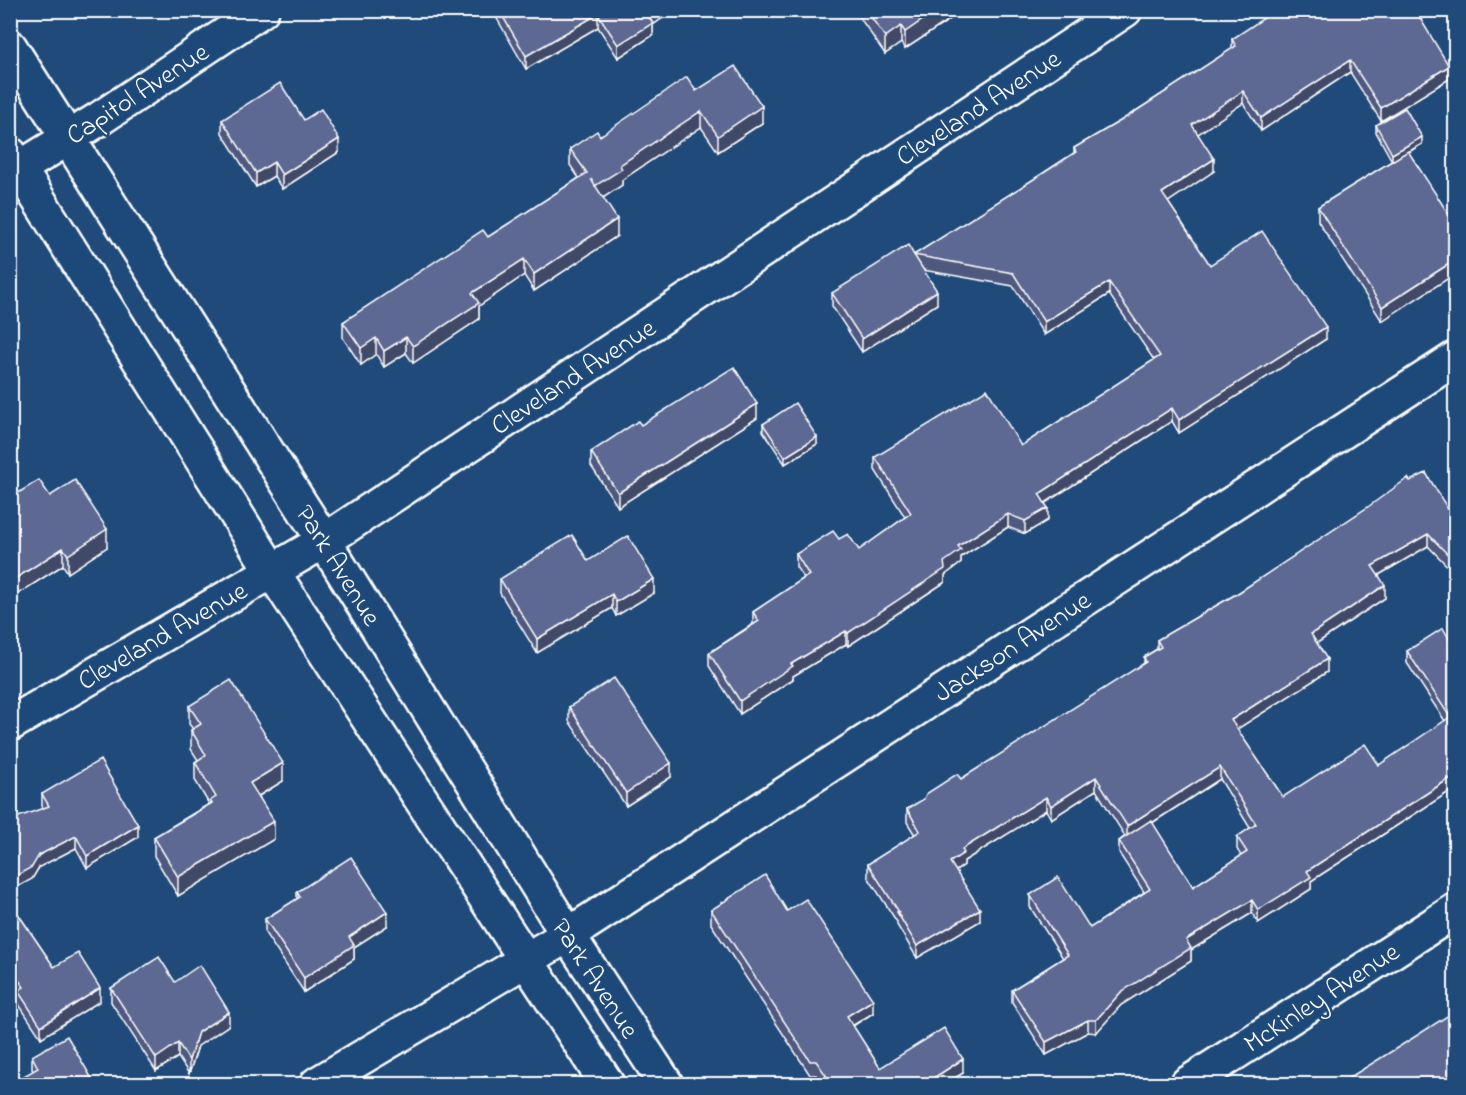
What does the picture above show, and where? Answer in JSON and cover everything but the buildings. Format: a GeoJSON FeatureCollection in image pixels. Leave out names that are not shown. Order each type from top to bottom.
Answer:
{"type":"FeatureCollection","features":[{"type":"Feature","properties":{"kind":"street","name":"Capitol Avenue"},"geometry":{"type":"LineString","coordinates":[[14,166],[70,138],[262,10]]}},
{"type":"Feature","properties":{"kind":"street","name":"Cleveland Avenue"},"geometry":{"type":"LineString","coordinates":[[10,724],[324,541],[1125,10]]}},
{"type":"Feature","properties":{"kind":"street","name":"Park Avenue"},"geometry":{"type":"LineString","coordinates":[[10,47],[70,138],[324,541],[568,934],[666,1084]]}},
{"type":"Feature","properties":{"kind":"street","name":"Park Avenue"},"geometry":{"type":"LineString","coordinates":[[14,166],[272,571],[608,1084]]}},
{"type":"Feature","properties":{"kind":"street","name":"Jackson Avenue"},"geometry":{"type":"LineString","coordinates":[[317,1084],[568,934],[1455,358]]}},
{"type":"Feature","properties":{"kind":"street","name":"McKinley Avenue"},"geometry":{"type":"LineString","coordinates":[[1187,1084],[1455,910]]}}]}
